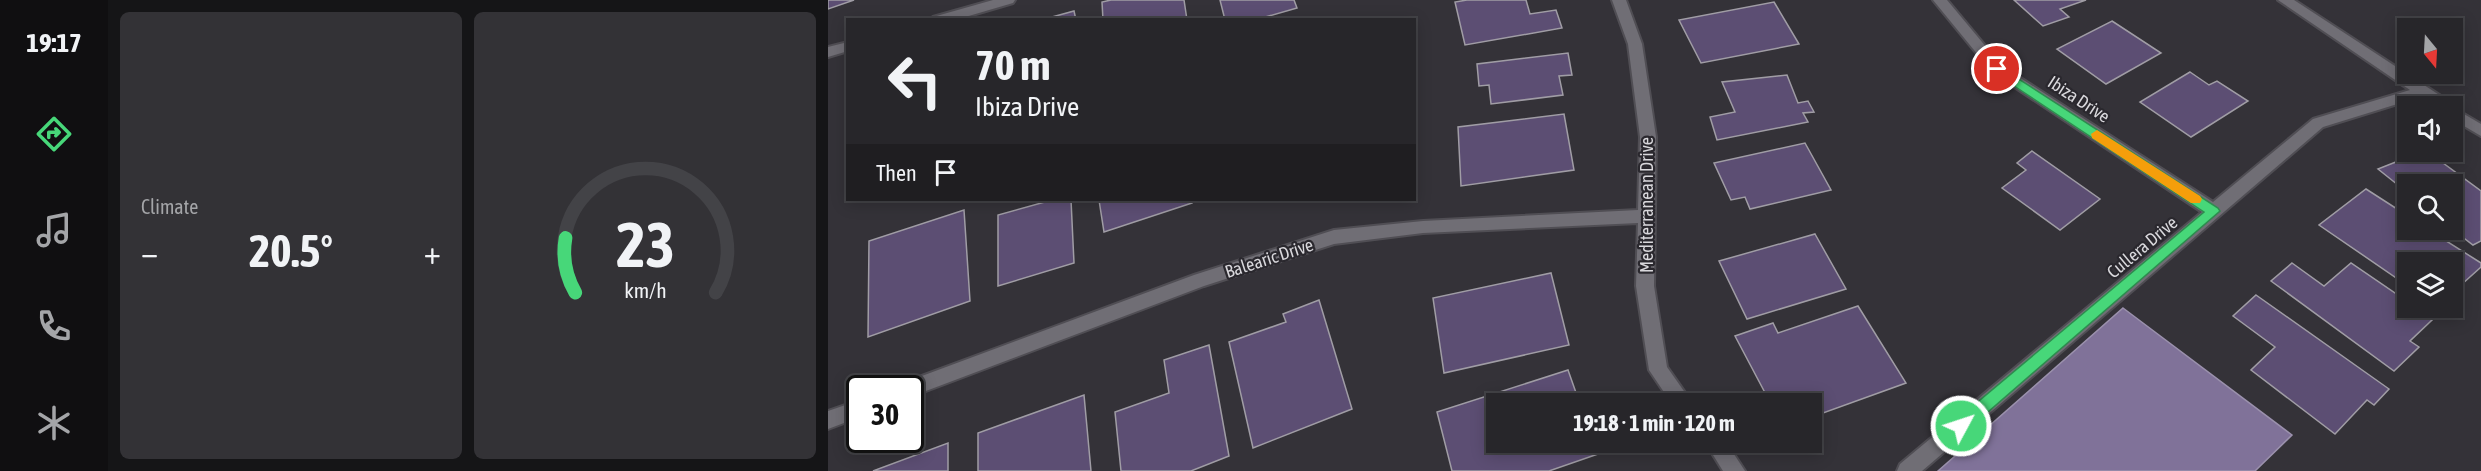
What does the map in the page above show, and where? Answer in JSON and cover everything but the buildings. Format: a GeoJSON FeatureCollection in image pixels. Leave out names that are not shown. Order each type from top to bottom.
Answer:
{"type":"FeatureCollection","features":[{"type":"Feature","properties":{"kind":"street"},"geometry":{"type":"LineString","coordinates":[[945,18],[1008,0]]}},
{"type":"Feature","properties":{"kind":"street","name":"Mediterranean Drive"},"geometry":{"type":"LineString","coordinates":[[1619,0],[1635,44],[1648,137],[1645,286],[1658,370],[1676,393]]}},
{"type":"Feature","properties":{"kind":"street","name":"Ibiza Drive"},"geometry":{"type":"LineString","coordinates":[[1940,0],[1997,69],[2214,211]]}},
{"type":"Feature","properties":{"kind":"street"},"geometry":{"type":"LineString","coordinates":[[2285,0],[2430,96]]}},
{"type":"Feature","properties":{"kind":"street"},"geometry":{"type":"LineString","coordinates":[[828,52],[846,47]]}},
{"type":"Feature","properties":{"kind":"street","name":"Cullera Drive"},"geometry":{"type":"LineString","coordinates":[[1907,471],[2318,123],[2422,91]]}},
{"type":"Feature","properties":{"kind":"street"},"geometry":{"type":"LineString","coordinates":[[2463,119],[2481,131]]}},
{"type":"Feature","properties":{"kind":"street","name":"Balearic Drive"},"geometry":{"type":"LineString","coordinates":[[924,384],[1200,280],[1334,237],[1423,227],[1647,216]]}},
{"type":"Feature","properties":{"kind":"street"},"geometry":{"type":"LineString","coordinates":[[828,420],[846,413]]}},
{"type":"Feature","properties":{"kind":"street"},"geometry":{"type":"LineString","coordinates":[[1722,453],[1735,471]]}},
{"type":"Feature","properties":{"kind":"shaded area"},"geometry":{"type":"Polygon","coordinates":[[[2123,308],[2292,435],[2255,471],[1938,471],[2123,308]]]}},
{"type":"Feature","properties":{"kind":"slow traffic"},"geometry":{"type":"LineString","coordinates":[[2097,134],[2195,199]]}},
{"type":"Feature","properties":{"kind":"route"},"geometry":{"type":"LineString","coordinates":[[1961,426],[2214,211],[1997,69]]}}]}
